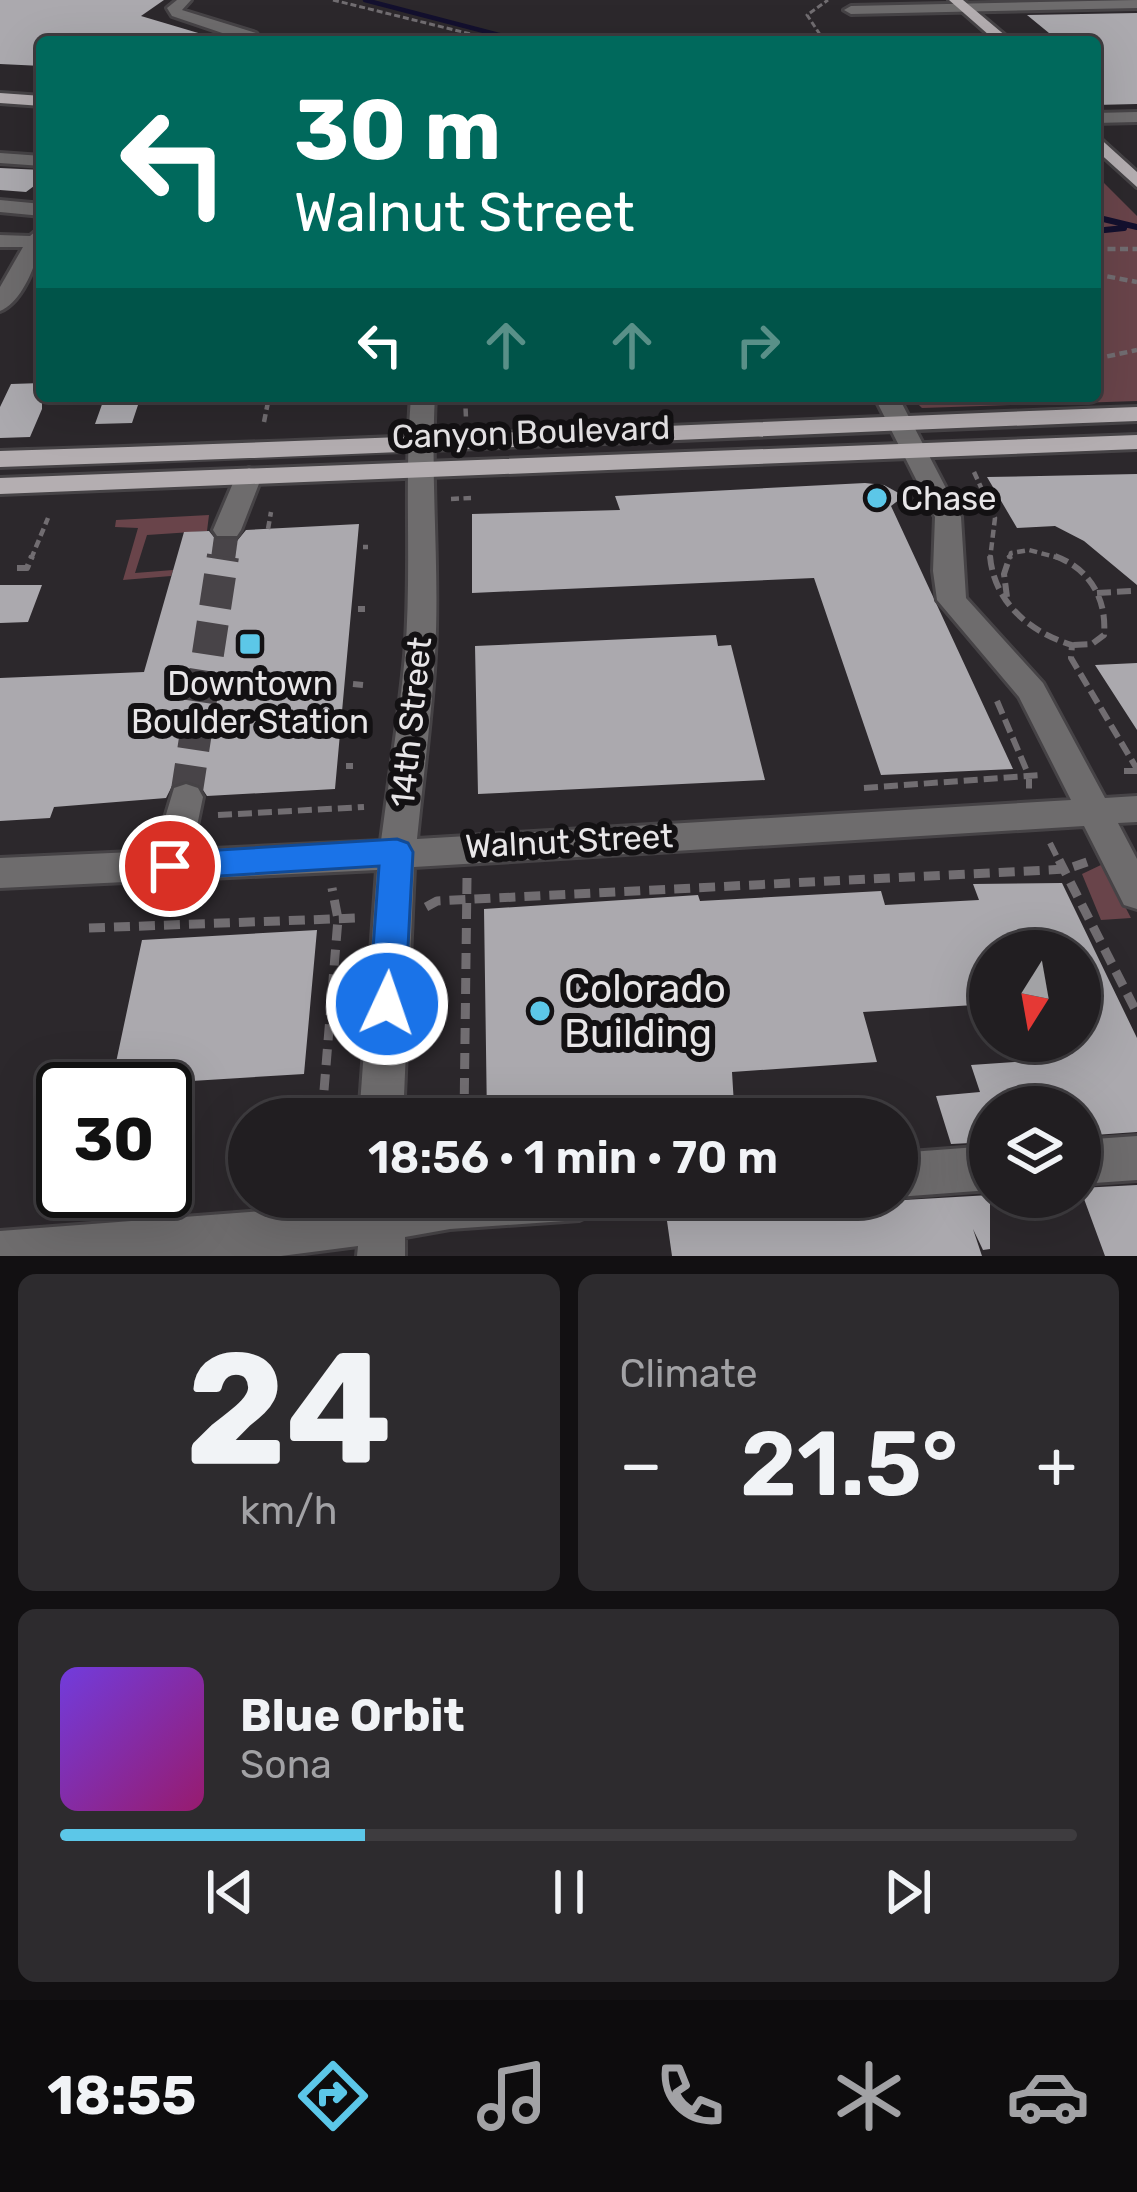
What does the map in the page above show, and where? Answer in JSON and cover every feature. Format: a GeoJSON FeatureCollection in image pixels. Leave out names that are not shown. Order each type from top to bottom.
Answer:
{"type":"FeatureCollection","features":[{"type":"Feature","properties":{"kind":"main road"},"geometry":{"type":"LineString","coordinates":[[950,4],[979,36]]}},
{"type":"Feature","properties":{"kind":"main road"},"geometry":{"type":"LineString","coordinates":[[950,4],[997,36]]}},
{"type":"Feature","properties":{"kind":"main road"},"geometry":{"type":"LineString","coordinates":[[0,98],[36,101]]}},
{"type":"Feature","properties":{"kind":"main road"},"geometry":{"type":"LineString","coordinates":[[1101,145],[1137,182]]}},
{"type":"Feature","properties":{"kind":"main road","name":"Canyon Boulevard"},"geometry":{"type":"LineString","coordinates":[[0,459],[419,458],[907,436],[1137,414]]}},
{"type":"Feature","properties":{"kind":"main road","name":"Canyon Boulevard"},"geometry":{"type":"LineString","coordinates":[[907,436],[964,448],[1137,442]]}},
{"type":"Feature","properties":{"kind":"main road","name":"Canyon Boulevard"},"geometry":{"type":"LineString","coordinates":[[0,486],[249,476],[419,458]]}},
{"type":"Feature","properties":{"kind":"street"},"geometry":{"type":"LineString","coordinates":[[184,8],[205,0]]}},
{"type":"Feature","properties":{"kind":"street"},"geometry":{"type":"LineString","coordinates":[[851,10],[950,4],[1137,4]]}},
{"type":"Feature","properties":{"kind":"street"},"geometry":{"type":"LineString","coordinates":[[184,8],[251,36]]}},
{"type":"Feature","properties":{"kind":"street"},"geometry":{"type":"LineString","coordinates":[[1101,118],[1137,117]]}},
{"type":"Feature","properties":{"kind":"street"},"geometry":{"type":"LineString","coordinates":[[0,158],[36,161]]}},
{"type":"Feature","properties":{"kind":"street"},"geometry":{"type":"LineString","coordinates":[[0,206],[36,209]]}},
{"type":"Feature","properties":{"kind":"street"},"geometry":{"type":"LineString","coordinates":[[0,241],[36,237]]}},
{"type":"Feature","properties":{"kind":"street"},"geometry":{"type":"LineString","coordinates":[[0,305],[36,242]]}},
{"type":"Feature","properties":{"kind":"street","name":"14th Street"},"geometry":{"type":"LineString","coordinates":[[382,1098],[397,852],[420,656],[423,402]]}},
{"type":"Feature","properties":{"kind":"street"},"geometry":{"type":"LineString","coordinates":[[889,402],[948,517],[946,572],[952,601],[1024,679],[1137,894]]}},
{"type":"Feature","properties":{"kind":"street"},"geometry":{"type":"LineString","coordinates":[[227,530],[249,476]]}},
{"type":"Feature","properties":{"kind":"street"},"geometry":{"type":"LineString","coordinates":[[170,866],[197,807]]}},
{"type":"Feature","properties":{"kind":"street","name":"Walnut Street"},"geometry":{"type":"LineString","coordinates":[[0,873],[1137,809]]}},
{"type":"Feature","properties":{"kind":"street"},"geometry":{"type":"LineString","coordinates":[[1096,811],[1124,826],[1137,846]]}},
{"type":"Feature","properties":{"kind":"street"},"geometry":{"type":"LineString","coordinates":[[1101,1161],[1137,1158]]}},
{"type":"Feature","properties":{"kind":"street"},"geometry":{"type":"LineString","coordinates":[[918,1173],[969,1170]]}},
{"type":"Feature","properties":{"kind":"street"},"geometry":{"type":"LineString","coordinates":[[0,1255],[382,1224]]}},
{"type":"Feature","properties":{"kind":"path"},"geometry":{"type":"LineString","coordinates":[[333,0],[479,36]]}},
{"type":"Feature","properties":{"kind":"path"},"geometry":{"type":"LineString","coordinates":[[821,36],[807,15],[828,0]]}},
{"type":"Feature","properties":{"kind":"path"},"geometry":{"type":"LineString","coordinates":[[1101,249],[1136,250]]}},
{"type":"Feature","properties":{"kind":"path"},"geometry":{"type":"LineString","coordinates":[[1101,275],[1137,282]]}},
{"type":"Feature","properties":{"kind":"path"},"geometry":{"type":"LineString","coordinates":[[1101,358],[1137,350]]}},
{"type":"Feature","properties":{"kind":"path"},"geometry":{"type":"LineString","coordinates":[[264,422],[268,402]]}},
{"type":"Feature","properties":{"kind":"path"},"geometry":{"type":"LineString","coordinates":[[964,448],[997,519],[990,560],[1007,601],[1040,633],[1072,645],[1092,644],[1104,635],[1108,620],[1097,592],[1085,574],[1064,557],[1041,549],[1011,553],[994,548]]}},
{"type":"Feature","properties":{"kind":"path"},"geometry":{"type":"LineString","coordinates":[[451,499],[471,497]]}},
{"type":"Feature","properties":{"kind":"path"},"geometry":{"type":"LineString","coordinates":[[268,530],[271,512]]}},
{"type":"Feature","properties":{"kind":"path"},"geometry":{"type":"LineString","coordinates":[[17,568],[27,568],[48,518]]}},
{"type":"Feature","properties":{"kind":"path"},"geometry":{"type":"LineString","coordinates":[[1007,601],[1004,574],[1011,553]]}},
{"type":"Feature","properties":{"kind":"path"},"geometry":{"type":"LineString","coordinates":[[1097,592],[1132,590]]}},
{"type":"Feature","properties":{"kind":"path"},"geometry":{"type":"LineString","coordinates":[[1072,645],[1071,658],[1137,770],[1124,772]]}},
{"type":"Feature","properties":{"kind":"path"},"geometry":{"type":"LineString","coordinates":[[352,684],[363,685]]}},
{"type":"Feature","properties":{"kind":"path"},"geometry":{"type":"LineString","coordinates":[[864,788],[1058,774]]}},
{"type":"Feature","properties":{"kind":"path"},"geometry":{"type":"LineString","coordinates":[[197,807],[364,807]]}},
{"type":"Feature","properties":{"kind":"path"},"geometry":{"type":"LineString","coordinates":[[1045,835],[1067,868],[1137,1012]]}},
{"type":"Feature","properties":{"kind":"path"},"geometry":{"type":"LineString","coordinates":[[415,913],[437,901],[1067,868],[1102,857]]}},
{"type":"Feature","properties":{"kind":"path"},"geometry":{"type":"LineString","coordinates":[[464,1098],[468,863]]}},
{"type":"Feature","properties":{"kind":"path"},"geometry":{"type":"LineString","coordinates":[[323,1098],[338,919],[331,885]]}},
{"type":"Feature","properties":{"kind":"path"},"geometry":{"type":"LineString","coordinates":[[89,928],[362,918]]}},
{"type":"Feature","properties":{"kind":"shaded area"},"geometry":{"type":"Polygon","coordinates":[[[1101,180],[1137,216],[1137,401],[922,408],[916,402],[1101,402],[1101,180]]]}},
{"type":"Feature","properties":{"kind":"shaded area"},"geometry":{"type":"Polygon","coordinates":[[[209,515],[207,531],[147,535],[135,573],[173,570],[171,576],[123,580],[138,528],[115,527],[116,520],[209,515]]]}},
{"type":"Feature","properties":{"kind":"shaded area"},"geometry":{"type":"Polygon","coordinates":[[[1103,864],[1131,918],[1101,920],[1082,874],[1103,864]]]}},
{"type":"Feature","properties":{"kind":"building"},"geometry":{"type":"Polygon","coordinates":[[[0,0],[164,0],[141,16],[205,35],[36,36],[36,66],[0,64],[0,0]]]}},
{"type":"Feature","properties":{"kind":"building"},"geometry":{"type":"Polygon","coordinates":[[[1137,13],[1137,104],[1101,105],[1101,36],[1053,36],[1027,15],[1137,13]]]}},
{"type":"Feature","properties":{"kind":"building"},"geometry":{"type":"Polygon","coordinates":[[[0,168],[36,170],[36,184],[26,192],[0,190],[0,168]]]}},
{"type":"Feature","properties":{"kind":"building"},"geometry":{"type":"Polygon","coordinates":[[[36,383],[36,402],[42,402],[42,409],[30,437],[0,438],[0,407],[11,384],[36,383]]]}},
{"type":"Feature","properties":{"kind":"building"},"geometry":{"type":"Polygon","coordinates":[[[103,402],[139,402],[132,423],[95,424],[103,402]]]}},
{"type":"Feature","properties":{"kind":"building"},"geometry":{"type":"Polygon","coordinates":[[[1137,474],[1137,585],[1084,541],[1055,526],[1017,528],[987,477],[1137,474]]]}},
{"type":"Feature","properties":{"kind":"building"},"geometry":{"type":"Polygon","coordinates":[[[884,485],[904,496],[891,506],[1013,769],[881,775],[814,578],[472,593],[472,514],[620,510],[615,496],[884,485]]]}},
{"type":"Feature","properties":{"kind":"building","name":"Downtown Boulder Station"},"geometry":{"type":"Polygon","coordinates":[[[359,524],[335,789],[207,796],[199,784],[185,780],[173,784],[166,798],[54,807],[50,818],[0,821],[0,678],[144,672],[184,532],[209,531],[217,541],[237,541],[246,530],[359,524]]]}},
{"type":"Feature","properties":{"kind":"building"},"geometry":{"type":"Polygon","coordinates":[[[0,585],[42,585],[28,622],[0,623],[0,585]]]}},
{"type":"Feature","properties":{"kind":"building"},"geometry":{"type":"Polygon","coordinates":[[[716,635],[718,646],[731,645],[765,780],[478,794],[475,646],[716,635]]]}},
{"type":"Feature","properties":{"kind":"building"},"geometry":{"type":"Polygon","coordinates":[[[1137,663],[1137,730],[1095,665],[1137,663]]]}},
{"type":"Feature","properties":{"kind":"building"},"geometry":{"type":"Polygon","coordinates":[[[1062,883],[1085,930],[969,930],[969,1005],[863,1012],[877,1062],[732,1072],[734,1098],[487,1098],[484,909],[698,895],[700,901],[881,891],[885,905],[979,900],[973,884],[1062,883]]]}},
{"type":"Feature","properties":{"kind":"building"},"geometry":{"type":"Polygon","coordinates":[[[317,930],[304,1074],[192,1081],[192,1062],[116,1062],[142,940],[317,930]]]}},
{"type":"Feature","properties":{"kind":"building"},"geometry":{"type":"Polygon","coordinates":[[[1101,964],[1137,1038],[1137,1132],[1101,1135],[1101,1086],[978,1086],[971,1065],[1101,1062],[1101,964]]]}},
{"type":"Feature","properties":{"kind":"building"},"geometry":{"type":"Polygon","coordinates":[[[969,1093],[969,1143],[951,1144],[936,1096],[969,1093]]]}},
{"type":"Feature","properties":{"kind":"building"},"geometry":{"type":"Polygon","coordinates":[[[1137,1185],[1137,1256],[1105,1256],[1091,1218],[1101,1218],[1101,1187],[1137,1185]]]}},
{"type":"Feature","properties":{"kind":"building"},"geometry":{"type":"Polygon","coordinates":[[[969,1196],[969,1218],[990,1218],[990,1249],[983,1250],[973,1229],[982,1256],[672,1256],[667,1218],[918,1218],[918,1199],[969,1196]]]}},
{"type":"Feature","properties":{"kind":"waterway"},"geometry":{"type":"LineString","coordinates":[[365,0],[503,36]]}},
{"type":"Feature","properties":{"kind":"waterway"},"geometry":{"type":"LineString","coordinates":[[1101,218],[1137,227]]}},
{"type":"Feature","properties":{"kind":"waterway"},"geometry":{"type":"LineString","coordinates":[[1101,230],[1124,228]]}},
{"type":"Feature","properties":{"kind":"tunnel"},"geometry":{"type":"LineString","coordinates":[[223,559],[227,530]]}},
{"type":"Feature","properties":{"kind":"tunnel"},"geometry":{"type":"LineString","coordinates":[[186,797],[223,556]]}},
{"type":"Feature","properties":{"kind":"place","name":"Chase"},"geometry":{"type":"Point","coordinates":[877,498]}},
{"type":"Feature","properties":{"kind":"place","name":"Downtown Boulder Station"},"geometry":{"type":"Point","coordinates":[250,644]}},
{"type":"Feature","properties":{"kind":"place","name":"Colorado Building"},"geometry":{"type":"Point","coordinates":[540,1011]}},
{"type":"Feature","properties":{"kind":"route"},"geometry":{"type":"LineString","coordinates":[[170,866],[397,852],[387,1004]]}}]}
